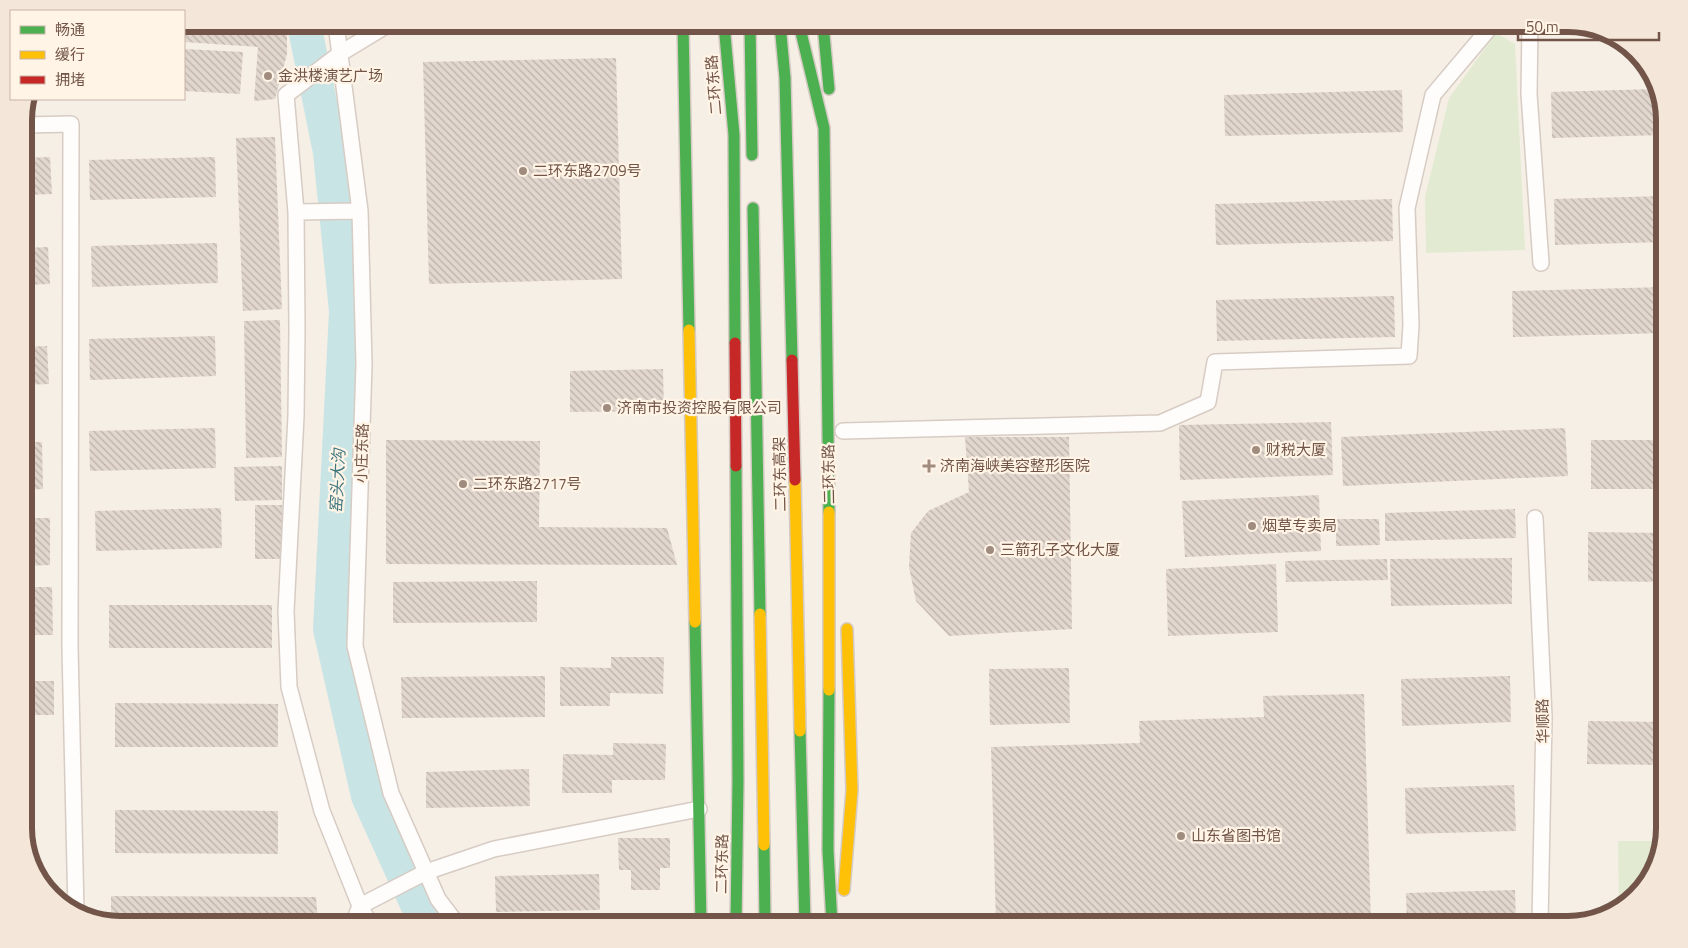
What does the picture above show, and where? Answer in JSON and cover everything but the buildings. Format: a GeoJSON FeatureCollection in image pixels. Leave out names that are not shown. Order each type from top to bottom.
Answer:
{"type":"FeatureCollection","features":[{"type":"Feature","properties":{"kind":"highway","name":"二环东路"},"geometry":{"type":"LineString","coordinates":[[684,32],[701,916]]}},
{"type":"Feature","properties":{"kind":"highway","name":"二环东路"},"geometry":{"type":"LineString","coordinates":[[725,32],[734,135],[738,771],[736,916]]}},
{"type":"Feature","properties":{"kind":"highway"},"geometry":{"type":"LineString","coordinates":[[750,32],[752,164]]}},
{"type":"Feature","properties":{"kind":"highway","name":"二环东高架"},"geometry":{"type":"LineString","coordinates":[[781,32],[785,78],[805,916]]}},
{"type":"Feature","properties":{"kind":"highway"},"geometry":{"type":"LineString","coordinates":[[799,32],[805,97]]}},
{"type":"Feature","properties":{"kind":"highway"},"geometry":{"type":"LineString","coordinates":[[800,32],[824,128],[830,576],[828,850],[832,916]]}},
{"type":"Feature","properties":{"kind":"highway"},"geometry":{"type":"LineString","coordinates":[[824,32],[836,157]]}},
{"type":"Feature","properties":{"kind":"highway","name":"二环东高架"},"geometry":{"type":"LineString","coordinates":[[753,194],[766,916]]}},
{"type":"Feature","properties":{"kind":"highway"},"geometry":{"type":"LineString","coordinates":[[842,916],[852,790],[847,615]]}},
{"type":"Feature","properties":{"kind":"highway"},"geometry":{"type":"LineString","coordinates":[[817,718],[819,896],[822,916]]}},
{"type":"Feature","properties":{"kind":"highway"},"geometry":{"type":"LineString","coordinates":[[726,856],[731,916]]}},
{"type":"Feature","properties":{"kind":"street","name":"小庄东路"},"geometry":{"type":"LineString","coordinates":[[337,32],[341,53],[355,211],[364,364],[355,646],[391,793],[438,899],[451,916]]}},
{"type":"Feature","properties":{"kind":"street"},"geometry":{"type":"LineString","coordinates":[[366,916],[322,811],[289,687],[286,611],[296,416],[297,330],[296,212],[286,95],[341,53],[376,32]]}},
{"type":"Feature","properties":{"kind":"street"},"geometry":{"type":"LineString","coordinates":[[843,431],[1160,423],[1208,402],[1216,362],[1409,356],[1408,208],[1433,95],[1486,32]]}},
{"type":"Feature","properties":{"kind":"street"},"geometry":{"type":"LineString","coordinates":[[1530,32],[1529,94],[1540,264]]}},
{"type":"Feature","properties":{"kind":"street"},"geometry":{"type":"LineString","coordinates":[[33,125],[71,124],[70,647],[76,903]]}},
{"type":"Feature","properties":{"kind":"street"},"geometry":{"type":"LineString","coordinates":[[296,212],[355,211]]}},
{"type":"Feature","properties":{"kind":"street","name":"华顺路"},"geometry":{"type":"LineString","coordinates":[[1535,518],[1544,717],[1540,916]]}},
{"type":"Feature","properties":{"kind":"street"},"geometry":{"type":"LineString","coordinates":[[356,916],[360,906],[426,872],[494,848],[699,809]]}},
{"type":"Feature","properties":{"kind":"street"},"geometry":{"type":"LineString","coordinates":[[360,906],[361,916]]}},
{"type":"Feature","properties":{"kind":"green space"},"geometry":{"type":"Polygon","coordinates":[[[1496,33],[1515,44],[1525,250],[1426,253],[1425,197],[1449,98],[1496,33]]]}},
{"type":"Feature","properties":{"kind":"green space"},"geometry":{"type":"Polygon","coordinates":[[[1618,841],[1654,841],[1644,871],[1630,890],[1619,898],[1618,841]]]}},
{"type":"Feature","properties":{"kind":"waterway","name":"窑头大沟"},"geometry":{"type":"LineString","coordinates":[[306,32],[330,152],[346,311],[330,629],[368,796],[422,916]]}},
{"type":"Feature","properties":{"kind":"traffic: fast"},"geometry":{"type":"LineString","coordinates":[[683,32],[689,330]]}},
{"type":"Feature","properties":{"kind":"traffic: fast"},"geometry":{"type":"LineString","coordinates":[[725,32],[734,135],[735,343]]}},
{"type":"Feature","properties":{"kind":"traffic: fast"},"geometry":{"type":"LineString","coordinates":[[750,32],[752,155]]}},
{"type":"Feature","properties":{"kind":"traffic: fast"},"geometry":{"type":"LineString","coordinates":[[781,32],[785,78],[792,360]]}},
{"type":"Feature","properties":{"kind":"traffic: fast"},"geometry":{"type":"LineString","coordinates":[[801,32],[824,128],[829,512]]}},
{"type":"Feature","properties":{"kind":"traffic: fast"},"geometry":{"type":"LineString","coordinates":[[824,32],[829,89]]}},
{"type":"Feature","properties":{"kind":"traffic: fast"},"geometry":{"type":"LineString","coordinates":[[753,208],[760,614]]}},
{"type":"Feature","properties":{"kind":"traffic: fast"},"geometry":{"type":"LineString","coordinates":[[736,466],[738,781],[736,916]]}},
{"type":"Feature","properties":{"kind":"traffic: fast"},"geometry":{"type":"LineString","coordinates":[[695,622],[701,916]]}},
{"type":"Feature","properties":{"kind":"traffic: fast"},"geometry":{"type":"LineString","coordinates":[[829,690],[828,850],[832,916]]}},
{"type":"Feature","properties":{"kind":"traffic: fast"},"geometry":{"type":"LineString","coordinates":[[800,731],[805,916]]}},
{"type":"Feature","properties":{"kind":"traffic: fast"},"geometry":{"type":"LineString","coordinates":[[764,845],[765,916]]}},
{"type":"Feature","properties":{"kind":"traffic: slow"},"geometry":{"type":"LineString","coordinates":[[689,330],[695,622]]}},
{"type":"Feature","properties":{"kind":"traffic: slow"},"geometry":{"type":"LineString","coordinates":[[795,480],[800,731]]}},
{"type":"Feature","properties":{"kind":"traffic: slow"},"geometry":{"type":"LineString","coordinates":[[829,512],[829,690]]}},
{"type":"Feature","properties":{"kind":"traffic: slow"},"geometry":{"type":"LineString","coordinates":[[760,614],[764,845]]}},
{"type":"Feature","properties":{"kind":"traffic: slow"},"geometry":{"type":"LineString","coordinates":[[844,890],[852,790],[847,629]]}},
{"type":"Feature","properties":{"kind":"traffic: jam"},"geometry":{"type":"LineString","coordinates":[[735,343],[736,466]]}},
{"type":"Feature","properties":{"kind":"traffic: jam"},"geometry":{"type":"LineString","coordinates":[[792,360],[795,480]]}},
{"type":"Feature","properties":{"kind":"place","name":"金洪楼演艺广场"},"geometry":{"type":"Point","coordinates":[268,76]}},
{"type":"Feature","properties":{"kind":"place","name":"二环东路2709号"},"geometry":{"type":"Point","coordinates":[523,171]}},
{"type":"Feature","properties":{"kind":"place","name":"济南市投资控股有限公司"},"geometry":{"type":"Point","coordinates":[607,408]}},
{"type":"Feature","properties":{"kind":"place","name":"财税大厦"},"geometry":{"type":"Point","coordinates":[1256,450]}},
{"type":"Feature","properties":{"kind":"place","name":"济南海峡美容整形医院"},"geometry":{"type":"Point","coordinates":[929,466]}},
{"type":"Feature","properties":{"kind":"place","name":"二环东路2717号"},"geometry":{"type":"Point","coordinates":[463,484]}},
{"type":"Feature","properties":{"kind":"place","name":"烟草专卖局"},"geometry":{"type":"Point","coordinates":[1252,526]}},
{"type":"Feature","properties":{"kind":"place","name":"三箭孔子文化大厦"},"geometry":{"type":"Point","coordinates":[990,550]}},
{"type":"Feature","properties":{"kind":"place","name":"山东省图书馆"},"geometry":{"type":"Point","coordinates":[1181,836]}}]}
